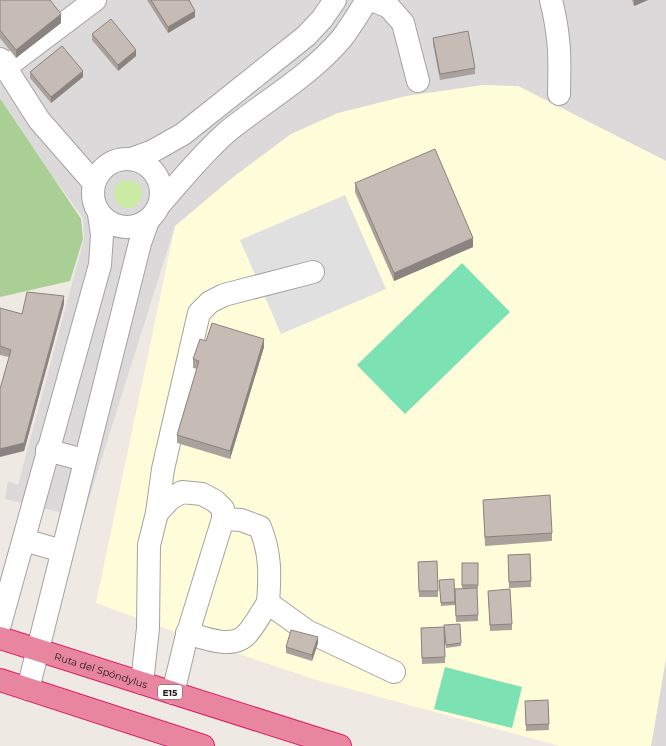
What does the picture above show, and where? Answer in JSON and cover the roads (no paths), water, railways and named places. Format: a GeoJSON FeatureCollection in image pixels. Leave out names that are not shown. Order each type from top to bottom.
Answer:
{"type":"FeatureCollection","features":[{"type":"Feature","properties":{"kind":"highway","name":"Ruta del Spóndylus"},"geometry":{"type":"LineString","coordinates":[[0,638],[340,746]]}},
{"type":"Feature","properties":{"kind":"highway"},"geometry":{"type":"LineString","coordinates":[[0,680],[203,746]]}},
{"type":"Feature","properties":{"kind":"street"},"geometry":{"type":"LineString","coordinates":[[94,182],[40,120],[3,63],[95,0]]}},
{"type":"Feature","properties":{"kind":"street"},"geometry":{"type":"LineString","coordinates":[[335,0],[322,19],[306,36],[183,134],[152,151],[131,159],[119,160],[108,164],[100,172],[94,182],[92,194],[94,204],[99,214],[107,222],[122,227],[139,226],[148,220],[156,212],[161,202],[203,156],[227,133],[286,88],[327,54],[342,38],[367,0]]}},
{"type":"Feature","properties":{"kind":"street"},"geometry":{"type":"LineString","coordinates":[[372,0],[389,7],[403,23],[418,81]]}},
{"type":"Feature","properties":{"kind":"street"},"geometry":{"type":"LineString","coordinates":[[551,0],[557,25],[560,50],[559,94]]}},
{"type":"Feature","properties":{"kind":"street"},"geometry":{"type":"LineString","coordinates":[[267,67],[286,88]]}},
{"type":"Feature","properties":{"kind":"street"},"geometry":{"type":"LineString","coordinates":[[131,159],[142,162],[152,170],[158,179],[162,190],[161,202]]}},
{"type":"Feature","properties":{"kind":"street"},"geometry":{"type":"LineString","coordinates":[[0,624],[24,540],[47,450],[100,266],[102,235],[99,214]]}},
{"type":"Feature","properties":{"kind":"street"},"geometry":{"type":"LineString","coordinates":[[28,689],[39,651],[84,460],[140,243],[148,220]]}},
{"type":"Feature","properties":{"kind":"street"},"geometry":{"type":"LineString","coordinates":[[142,683],[148,628],[149,545],[163,469],[200,313],[210,302],[224,295],[314,272]]}},
{"type":"Feature","properties":{"kind":"street"},"geometry":{"type":"LineString","coordinates":[[47,450],[84,460]]}},
{"type":"Feature","properties":{"kind":"street"},"geometry":{"type":"LineString","coordinates":[[156,513],[170,499],[182,492],[202,494],[215,501],[223,509],[223,519],[187,633],[173,693]]}},
{"type":"Feature","properties":{"kind":"street"},"geometry":{"type":"LineString","coordinates":[[187,633],[221,642],[236,641],[246,636],[268,603],[269,587],[267,545],[260,527],[241,520],[223,519]]}},
{"type":"Feature","properties":{"kind":"street"},"geometry":{"type":"LineString","coordinates":[[24,540],[62,551]]}},
{"type":"Feature","properties":{"kind":"street"},"geometry":{"type":"LineString","coordinates":[[268,603],[307,631],[394,672]]}}]}
